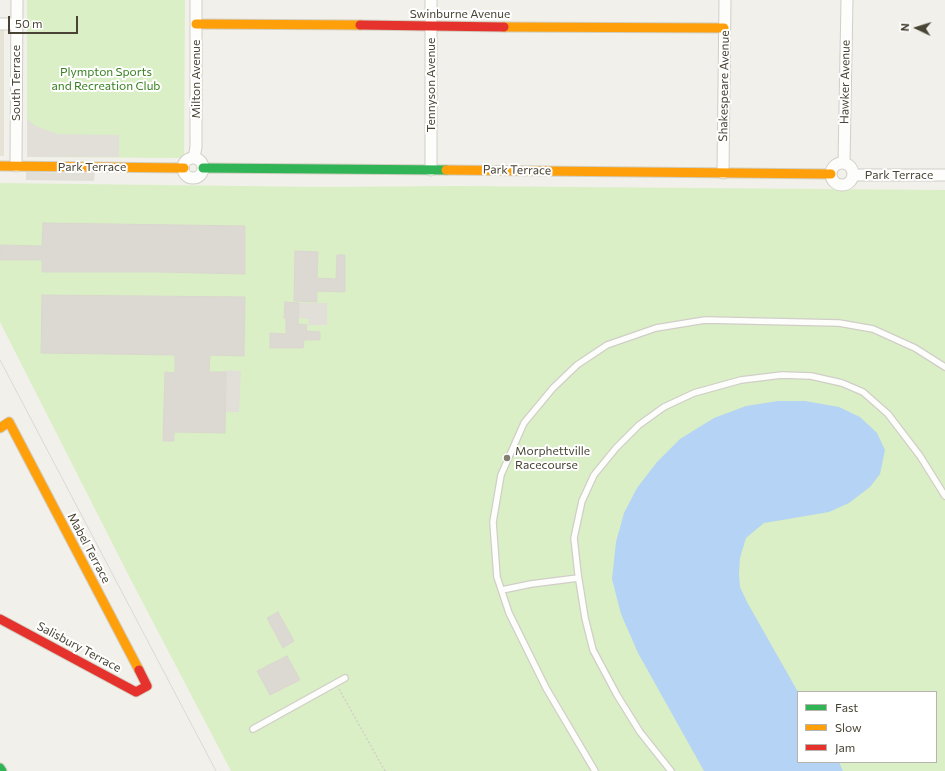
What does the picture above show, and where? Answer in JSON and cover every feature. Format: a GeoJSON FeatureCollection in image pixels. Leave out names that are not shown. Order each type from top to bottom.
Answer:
{"type":"FeatureCollection","features":[{"type":"Feature","properties":{"kind":"main road","name":"Swinburne Avenue"},"geometry":{"type":"LineString","coordinates":[[196,24],[724,28]]}},
{"type":"Feature","properties":{"kind":"main road","name":"Park Terrace"},"geometry":{"type":"LineString","coordinates":[[0,166],[184,168]]}},
{"type":"Feature","properties":{"kind":"main road","name":"Park Terrace"},"geometry":{"type":"LineString","coordinates":[[203,168],[832,174]]}},
{"type":"Feature","properties":{"kind":"main road","name":"Mabel Terrace"},"geometry":{"type":"LineString","coordinates":[[0,428],[9,422],[147,686]]}},
{"type":"Feature","properties":{"kind":"main road","name":"Salisbury Terrace"},"geometry":{"type":"LineString","coordinates":[[0,619],[136,692],[147,686]]}},
{"type":"Feature","properties":{"kind":"street","name":"South Terrace"},"geometry":{"type":"LineString","coordinates":[[16,166],[17,0]]}},
{"type":"Feature","properties":{"kind":"street","name":"Milton Avenue"},"geometry":{"type":"LineString","coordinates":[[194,158],[196,147],[196,0]]}},
{"type":"Feature","properties":{"kind":"street","name":"Tennyson Avenue"},"geometry":{"type":"LineString","coordinates":[[431,0],[431,170]]}},
{"type":"Feature","properties":{"kind":"street","name":"Shakespeare Avenue"},"geometry":{"type":"LineString","coordinates":[[722,172],[724,0]]}},
{"type":"Feature","properties":{"kind":"street","name":"Hawker Avenue"},"geometry":{"type":"LineString","coordinates":[[844,163],[847,0]]}},
{"type":"Feature","properties":{"kind":"street"},"geometry":{"type":"LineString","coordinates":[[0,24],[17,24]]}},
{"type":"Feature","properties":{"kind":"street"},"geometry":{"type":"LineString","coordinates":[[194,158],[200,161],[203,168],[198,177],[192,178],[185,174],[184,168],[186,162],[189,159],[194,158]]}},
{"type":"Feature","properties":{"kind":"street"},"geometry":{"type":"LineString","coordinates":[[840,163],[850,166],[853,172],[852,178],[849,182],[842,185],[838,184],[834,180],[832,174],[832,170],[840,163]]}},
{"type":"Feature","properties":{"kind":"street","name":"Park Terrace"},"geometry":{"type":"LineString","coordinates":[[853,175],[945,175]]}},
{"type":"Feature","properties":{"kind":"lane"},"geometry":{"type":"LineString","coordinates":[[595,771],[546,688],[509,613],[497,577],[492,522],[501,475],[524,423],[553,388],[577,365],[607,345],[656,328],[705,320],[839,324],[873,328],[915,348],[945,367]]}},
{"type":"Feature","properties":{"kind":"lane"},"geometry":{"type":"LineString","coordinates":[[671,771],[640,732],[616,695],[594,650],[585,618],[578,578],[574,538],[582,501],[594,475],[616,448],[639,425],[664,407],[694,393],[741,380],[782,375],[811,376],[842,383],[863,392],[888,414],[920,456],[945,496]]}},
{"type":"Feature","properties":{"kind":"lane"},"geometry":{"type":"LineString","coordinates":[[502,590],[531,584],[578,578]]}},
{"type":"Feature","properties":{"kind":"lane"},"geometry":{"type":"LineString","coordinates":[[253,729],[345,678]]}},
{"type":"Feature","properties":{"kind":"path"},"geometry":{"type":"LineString","coordinates":[[336,683],[385,771]]}},
{"type":"Feature","properties":{"kind":"shaded area"},"geometry":{"type":"Polygon","coordinates":[[[0,30],[4,30],[4,156],[0,156],[0,30]]]}},
{"type":"Feature","properties":{"kind":"shaded area"},"geometry":{"type":"Polygon","coordinates":[[[27,119],[34,125],[57,134],[119,135],[119,157],[27,157],[27,119]]]}},
{"type":"Feature","properties":{"kind":"shaded area"},"geometry":{"type":"Polygon","coordinates":[[[26,172],[95,173],[94,181],[26,180],[26,172]]]}},
{"type":"Feature","properties":{"kind":"shaded area"},"geometry":{"type":"Polygon","coordinates":[[[299,303],[327,303],[327,325],[308,325],[309,319],[298,318],[299,303]]]}},
{"type":"Feature","properties":{"kind":"shaded area"},"geometry":{"type":"Polygon","coordinates":[[[226,370],[241,371],[239,412],[225,412],[226,370]]]}},
{"type":"Feature","properties":{"kind":"green space","name":"Plympton Sports and Recreation Club"},"geometry":{"type":"Polygon","coordinates":[[[27,0],[185,0],[184,158],[27,157],[27,0]]]}},
{"type":"Feature","properties":{"kind":"green space","name":"Morphettville Racecourse"},"geometry":{"type":"Polygon","coordinates":[[[0,183],[322,187],[456,186],[945,190],[945,771],[231,771],[132,582],[0,322],[0,183]]]}},
{"type":"Feature","properties":{"kind":"water"},"geometry":{"type":"Polygon","coordinates":[[[778,401],[805,401],[839,407],[860,417],[877,433],[885,450],[880,474],[870,487],[849,503],[829,512],[764,523],[746,538],[740,558],[740,587],[797,691],[797,763],[839,763],[843,771],[704,771],[638,653],[621,614],[612,579],[616,542],[624,513],[637,488],[657,462],[680,439],[714,418],[746,406],[778,401]]]}},
{"type":"Feature","properties":{"kind":"building"},"geometry":{"type":"Polygon","coordinates":[[[43,223],[245,226],[245,274],[42,272],[42,260],[0,260],[0,245],[42,246],[43,223]]]}},
{"type":"Feature","properties":{"kind":"building"},"geometry":{"type":"Polygon","coordinates":[[[295,251],[318,252],[317,278],[336,279],[337,255],[345,255],[345,292],[317,291],[317,302],[294,301],[295,251]]]}},
{"type":"Feature","properties":{"kind":"building"},"geometry":{"type":"Polygon","coordinates":[[[42,295],[245,297],[244,356],[210,355],[209,372],[226,372],[225,433],[174,432],[174,441],[163,441],[165,372],[175,373],[175,355],[41,353],[42,295]]]}},
{"type":"Feature","properties":{"kind":"building"},"geometry":{"type":"Polygon","coordinates":[[[285,302],[299,303],[298,324],[307,325],[306,331],[320,332],[320,340],[304,340],[303,348],[270,348],[270,333],[286,334],[286,318],[284,318],[285,302]]]}},
{"type":"Feature","properties":{"kind":"building"},"geometry":{"type":"Polygon","coordinates":[[[278,612],[294,641],[283,648],[267,618],[278,612]]]}},
{"type":"Feature","properties":{"kind":"building"},"geometry":{"type":"Polygon","coordinates":[[[287,656],[300,680],[270,695],[257,671],[287,656]]]}},
{"type":"Feature","properties":{"kind":"tram line"},"geometry":{"type":"LineString","coordinates":[[0,360],[216,771]]}},
{"type":"Feature","properties":{"kind":"traffic: fast"},"geometry":{"type":"LineString","coordinates":[[203,168],[446,170]]}},
{"type":"Feature","properties":{"kind":"traffic: slow"},"geometry":{"type":"LineString","coordinates":[[196,24],[360,25]]}},
{"type":"Feature","properties":{"kind":"traffic: slow"},"geometry":{"type":"LineString","coordinates":[[504,27],[724,28]]}},
{"type":"Feature","properties":{"kind":"traffic: slow"},"geometry":{"type":"LineString","coordinates":[[0,166],[184,168]]}},
{"type":"Feature","properties":{"kind":"traffic: slow"},"geometry":{"type":"LineString","coordinates":[[446,170],[831,174]]}},
{"type":"Feature","properties":{"kind":"traffic: slow"},"geometry":{"type":"LineString","coordinates":[[0,428],[9,422],[139,670]]}},
{"type":"Feature","properties":{"kind":"traffic: jam"},"geometry":{"type":"LineString","coordinates":[[360,25],[504,27]]}},
{"type":"Feature","properties":{"kind":"traffic: jam"},"geometry":{"type":"LineString","coordinates":[[0,619],[136,692],[147,686],[139,670]]}},
{"type":"Feature","properties":{"kind":"place","name":"Morphettville Racecourse"},"geometry":{"type":"Point","coordinates":[507,458]}}]}
